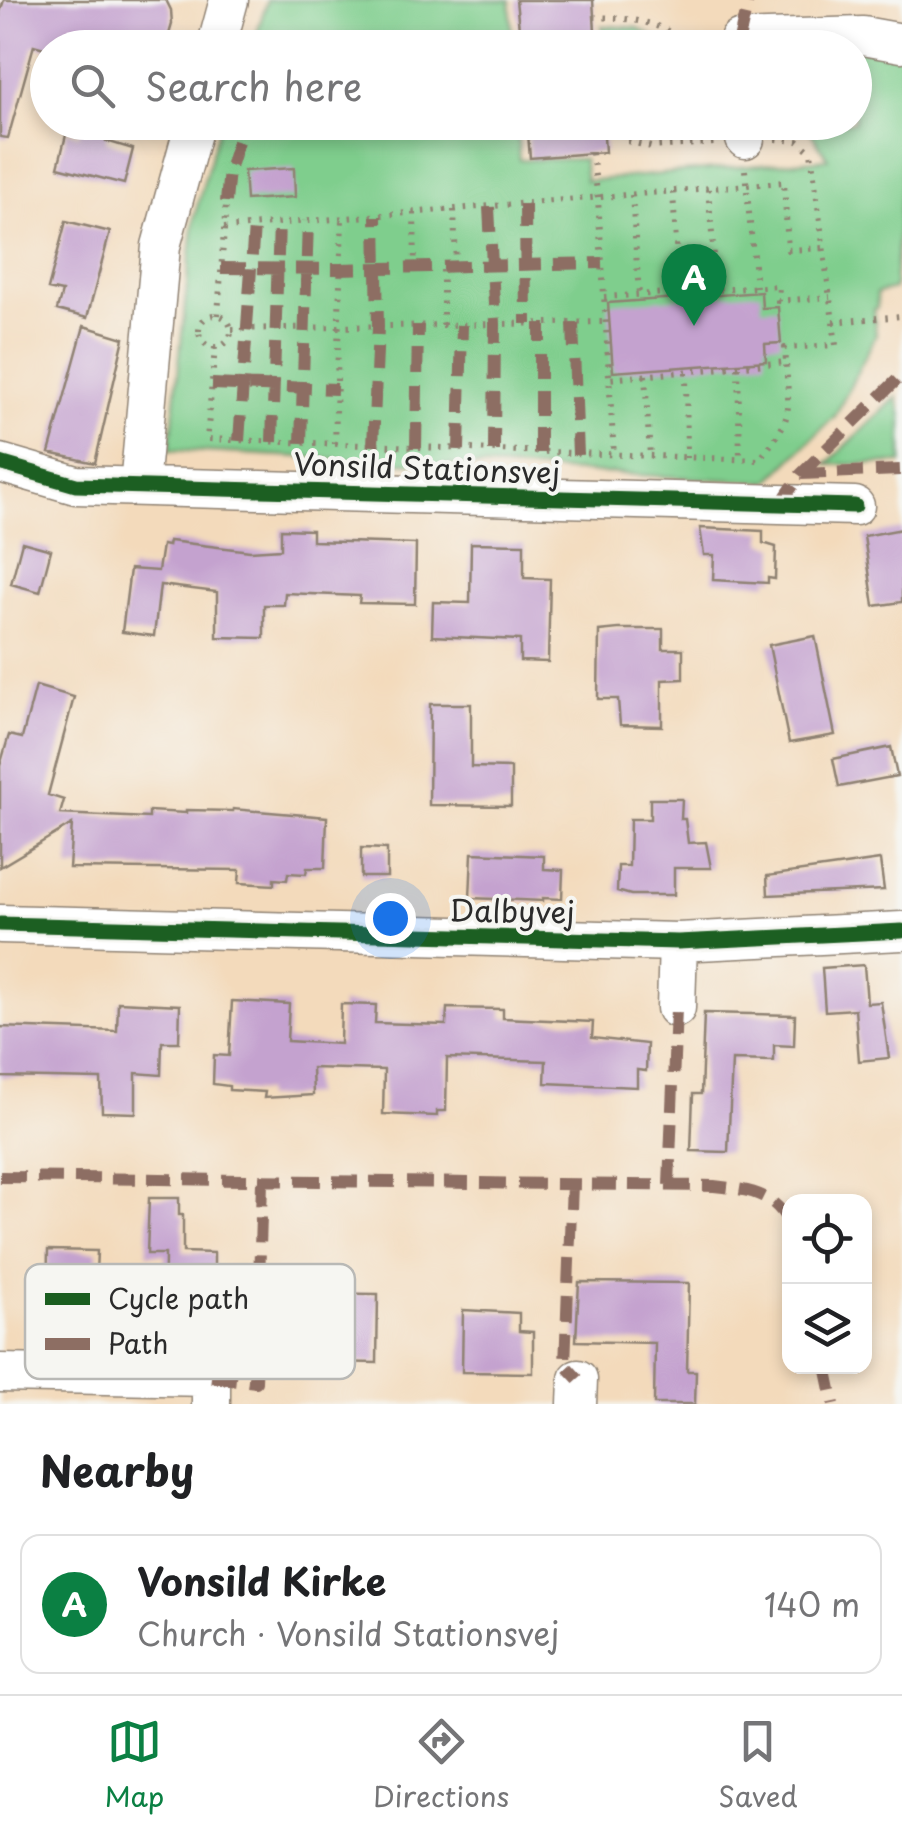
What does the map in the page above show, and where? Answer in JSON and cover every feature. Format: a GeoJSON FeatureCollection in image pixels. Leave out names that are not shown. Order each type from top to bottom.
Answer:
{"type":"FeatureCollection","features":[{"type":"Feature","properties":{"kind":"street"},"geometry":{"type":"LineString","coordinates":[[221,30],[229,0]]}},
{"type":"Feature","properties":{"kind":"street"},"geometry":{"type":"LineString","coordinates":[[872,38],[902,43]]}},
{"type":"Feature","properties":{"kind":"street"},"geometry":{"type":"LineString","coordinates":[[139,486],[161,246],[190,140]]}},
{"type":"Feature","properties":{"kind":"street","name":"Vonsild Stationsvej"},"geometry":{"type":"LineString","coordinates":[[0,464],[76,484],[855,506]]}},
{"type":"Feature","properties":{"kind":"street","name":"Dalbyvej"},"geometry":{"type":"LineString","coordinates":[[0,924],[678,942],[902,931]]}},
{"type":"Feature","properties":{"kind":"street"},"geometry":{"type":"LineString","coordinates":[[676,1008],[678,942]]}},
{"type":"Feature","properties":{"kind":"street"},"geometry":{"type":"LineString","coordinates":[[0,1373],[25,1374]]}},
{"type":"Feature","properties":{"kind":"path"},"geometry":{"type":"LineString","coordinates":[[594,16],[632,18],[662,30]]}},
{"type":"Feature","properties":{"kind":"path"},"geometry":{"type":"LineString","coordinates":[[627,140],[651,148],[695,140]]}},
{"type":"Feature","properties":{"kind":"path"},"geometry":{"type":"LineString","coordinates":[[744,140],[756,288]]}},
{"type":"Feature","properties":{"kind":"path"},"geometry":{"type":"LineString","coordinates":[[215,347],[208,439],[759,460],[785,428],[789,414],[784,348],[836,345],[811,152],[794,140]]}},
{"type":"Feature","properties":{"kind":"path"},"geometry":{"type":"LineString","coordinates":[[592,153],[614,456]]}},
{"type":"Feature","properties":{"kind":"path"},"geometry":{"type":"LineString","coordinates":[[224,228],[784,182],[788,250],[824,248]]}},
{"type":"Feature","properties":{"kind":"path"},"geometry":{"type":"LineString","coordinates":[[708,189],[717,290]]}},
{"type":"Feature","properties":{"kind":"path"},"geometry":{"type":"LineString","coordinates":[[673,192],[677,260]]}},
{"type":"Feature","properties":{"kind":"path"},"geometry":{"type":"LineString","coordinates":[[632,195],[638,294]]}},
{"type":"Feature","properties":{"kind":"path"},"geometry":{"type":"LineString","coordinates":[[218,314],[226,202]]}},
{"type":"Feature","properties":{"kind":"path"},"geometry":{"type":"LineString","coordinates":[[454,210],[456,266]]}},
{"type":"Feature","properties":{"kind":"path"},"geometry":{"type":"LineString","coordinates":[[414,213],[416,268]]}},
{"type":"Feature","properties":{"kind":"path"},"geometry":{"type":"LineString","coordinates":[[335,444],[342,219]]}},
{"type":"Feature","properties":{"kind":"path"},"geometry":{"type":"LineString","coordinates":[[443,325],[444,266]]}},
{"type":"Feature","properties":{"kind":"path"},"geometry":{"type":"LineString","coordinates":[[604,297],[779,286],[778,301],[830,297]]}},
{"type":"Feature","properties":{"kind":"path"},"geometry":{"type":"LineString","coordinates":[[218,314],[232,329],[225,344],[215,347],[201,339],[199,328],[208,316],[218,314]]}},
{"type":"Feature","properties":{"kind":"path"},"geometry":{"type":"LineString","coordinates":[[833,322],[902,316]]}},
{"type":"Feature","properties":{"kind":"path"},"geometry":{"type":"LineString","coordinates":[[232,329],[606,322]]}},
{"type":"Feature","properties":{"kind":"path"},"geometry":{"type":"LineString","coordinates":[[609,378],[786,362]]}},
{"type":"Feature","properties":{"kind":"path"},"geometry":{"type":"LineString","coordinates":[[738,367],[740,459]]}},
{"type":"Feature","properties":{"kind":"path"},"geometry":{"type":"LineString","coordinates":[[686,372],[687,458]]}},
{"type":"Feature","properties":{"kind":"path"},"geometry":{"type":"LineString","coordinates":[[645,375],[650,456]]}},
{"type":"Feature","properties":{"kind":"green space"},"geometry":{"type":"Polygon","coordinates":[[[267,0],[510,0],[512,30],[258,30],[267,0]]]}},
{"type":"Feature","properties":{"kind":"green space"},"geometry":{"type":"Polygon","coordinates":[[[602,26],[641,30],[602,30],[602,26]]]}},
{"type":"Feature","properties":{"kind":"green space"},"geometry":{"type":"Polygon","coordinates":[[[872,49],[902,50],[902,171],[894,289],[877,293],[876,335],[835,416],[768,482],[170,450],[194,218],[215,140],[518,140],[519,160],[583,159],[586,181],[828,159],[816,140],[872,140],[872,49]]]}},
{"type":"Feature","properties":{"kind":"green space"},"geometry":{"type":"Polygon","coordinates":[[[897,397],[902,417],[902,463],[826,465],[897,397]]]}},
{"type":"Feature","properties":{"kind":"building"},"geometry":{"type":"Polygon","coordinates":[[[4,0],[166,0],[172,24],[170,30],[30,30],[30,59],[8,138],[0,137],[0,12],[4,0]]]}},
{"type":"Feature","properties":{"kind":"building"},"geometry":{"type":"Polygon","coordinates":[[[516,0],[593,0],[595,30],[519,30],[516,0]]]}},
{"type":"Feature","properties":{"kind":"building"},"geometry":{"type":"Polygon","coordinates":[[[65,140],[106,140],[133,149],[124,184],[58,167],[65,140]]]}},
{"type":"Feature","properties":{"kind":"building"},"geometry":{"type":"Polygon","coordinates":[[[528,140],[604,140],[605,152],[530,158],[528,140]]]}},
{"type":"Feature","properties":{"kind":"building"},"geometry":{"type":"Polygon","coordinates":[[[294,168],[295,197],[246,200],[244,171],[294,168]]]}},
{"type":"Feature","properties":{"kind":"building"},"geometry":{"type":"Polygon","coordinates":[[[66,221],[110,232],[87,318],[57,310],[62,292],[48,289],[66,221]]]}},
{"type":"Feature","properties":{"kind":"building"},"geometry":{"type":"Polygon","coordinates":[[[761,292],[762,308],[778,307],[781,343],[765,344],[766,361],[613,372],[608,303],[761,292]]]}},
{"type":"Feature","properties":{"kind":"building"},"geometry":{"type":"Polygon","coordinates":[[[84,326],[124,338],[95,463],[49,453],[84,326]]]}},
{"type":"Feature","properties":{"kind":"building"},"geometry":{"type":"Polygon","coordinates":[[[700,528],[763,531],[763,543],[776,547],[775,579],[768,578],[768,583],[713,580],[714,555],[704,555],[700,528]]]}},
{"type":"Feature","properties":{"kind":"building"},"geometry":{"type":"Polygon","coordinates":[[[281,529],[312,530],[312,541],[416,544],[415,604],[359,603],[360,596],[285,593],[284,605],[264,605],[264,638],[217,637],[217,592],[160,585],[154,636],[122,632],[130,569],[158,571],[162,545],[168,546],[169,541],[250,551],[281,549],[281,529]]]}},
{"type":"Feature","properties":{"kind":"building"},"geometry":{"type":"Polygon","coordinates":[[[902,529],[902,602],[874,606],[864,536],[902,529]]]}},
{"type":"Feature","properties":{"kind":"building"},"geometry":{"type":"Polygon","coordinates":[[[22,542],[51,550],[40,592],[11,584],[22,542]]]}},
{"type":"Feature","properties":{"kind":"building"},"geometry":{"type":"Polygon","coordinates":[[[471,543],[524,544],[524,578],[550,579],[548,662],[520,661],[520,640],[432,636],[433,602],[470,603],[471,543]]]}},
{"type":"Feature","properties":{"kind":"building"},"geometry":{"type":"Polygon","coordinates":[[[663,629],[663,649],[683,649],[683,679],[662,680],[662,726],[620,725],[618,699],[598,699],[599,631],[663,629]]]}},
{"type":"Feature","properties":{"kind":"building"},"geometry":{"type":"Polygon","coordinates":[[[815,636],[835,735],[789,743],[769,645],[815,636]]]}},
{"type":"Feature","properties":{"kind":"building"},"geometry":{"type":"Polygon","coordinates":[[[36,686],[74,697],[48,795],[64,800],[60,814],[149,818],[149,811],[233,809],[327,817],[325,868],[307,868],[306,874],[288,873],[287,880],[274,879],[274,885],[239,883],[240,870],[69,868],[72,824],[0,867],[0,766],[9,735],[22,738],[36,686]]]}},
{"type":"Feature","properties":{"kind":"building"},"geometry":{"type":"Polygon","coordinates":[[[430,704],[471,704],[471,767],[511,768],[511,806],[429,805],[430,704]]]}},
{"type":"Feature","properties":{"kind":"building"},"geometry":{"type":"Polygon","coordinates":[[[891,747],[897,776],[839,787],[833,759],[891,747]]]}},
{"type":"Feature","properties":{"kind":"building"},"geometry":{"type":"Polygon","coordinates":[[[650,799],[682,799],[681,819],[685,819],[688,843],[706,842],[711,868],[674,868],[674,895],[631,895],[617,891],[618,866],[629,866],[630,819],[650,819],[650,799]]]}},
{"type":"Feature","properties":{"kind":"building"},"geometry":{"type":"Polygon","coordinates":[[[361,848],[387,849],[387,877],[361,877],[361,848]]]}},
{"type":"Feature","properties":{"kind":"building"},"geometry":{"type":"Polygon","coordinates":[[[472,853],[544,856],[544,869],[563,870],[562,899],[470,898],[472,853]]]}},
{"type":"Feature","properties":{"kind":"building"},"geometry":{"type":"Polygon","coordinates":[[[880,860],[884,890],[768,895],[767,876],[880,860]]]}},
{"type":"Feature","properties":{"kind":"building"},"geometry":{"type":"Polygon","coordinates":[[[864,965],[867,1003],[881,1002],[889,1058],[859,1061],[855,1009],[825,1011],[822,968],[864,965]]]}},
{"type":"Feature","properties":{"kind":"building"},"geometry":{"type":"Polygon","coordinates":[[[232,1001],[289,1004],[287,1041],[340,1044],[341,1004],[376,1005],[375,1023],[446,1025],[447,1008],[503,1009],[503,1018],[593,1022],[592,1038],[647,1044],[646,1071],[637,1070],[637,1087],[545,1083],[546,1061],[447,1058],[446,1111],[437,1111],[437,1116],[383,1114],[384,1070],[312,1068],[313,1095],[264,1098],[265,1092],[229,1090],[229,1086],[213,1084],[214,1055],[229,1056],[232,1001]]]}},
{"type":"Feature","properties":{"kind":"building"},"geometry":{"type":"Polygon","coordinates":[[[118,1002],[180,1005],[179,1042],[162,1042],[161,1075],[136,1073],[136,1113],[102,1112],[101,1079],[0,1077],[0,1027],[117,1031],[118,1002]]]}},
{"type":"Feature","properties":{"kind":"building"},"geometry":{"type":"Polygon","coordinates":[[[704,1013],[795,1015],[794,1046],[774,1045],[774,1061],[732,1060],[728,1152],[691,1151],[693,1094],[701,1094],[704,1013]]]}},
{"type":"Feature","properties":{"kind":"building"},"geometry":{"type":"Polygon","coordinates":[[[149,1198],[179,1198],[183,1252],[214,1253],[214,1264],[165,1264],[165,1254],[147,1254],[149,1198]]]}},
{"type":"Feature","properties":{"kind":"building"},"geometry":{"type":"Polygon","coordinates":[[[48,1250],[97,1251],[96,1264],[48,1264],[48,1250]]]}},
{"type":"Feature","properties":{"kind":"building"},"geometry":{"type":"Polygon","coordinates":[[[579,1282],[689,1283],[687,1371],[696,1371],[695,1404],[654,1404],[655,1343],[576,1341],[579,1282]]]}},
{"type":"Feature","properties":{"kind":"building"},"geometry":{"type":"Polygon","coordinates":[[[355,1294],[378,1294],[377,1363],[355,1363],[355,1294]]]}},
{"type":"Feature","properties":{"kind":"building"},"geometry":{"type":"Polygon","coordinates":[[[463,1310],[519,1313],[519,1331],[533,1332],[533,1373],[462,1372],[463,1310]]]}},
{"type":"Feature","properties":{"kind":"marked path"},"geometry":{"type":"LineString","coordinates":[[741,30],[748,0]]}},
{"type":"Feature","properties":{"kind":"marked path"},"geometry":{"type":"LineString","coordinates":[[226,202],[229,170],[238,140]]}},
{"type":"Feature","properties":{"kind":"marked path"},"geometry":{"type":"LineString","coordinates":[[525,204],[526,324]]}},
{"type":"Feature","properties":{"kind":"marked path"},"geometry":{"type":"LineString","coordinates":[[489,207],[495,324],[494,451]]}},
{"type":"Feature","properties":{"kind":"marked path"},"geometry":{"type":"LineString","coordinates":[[373,446],[378,327],[376,216]]}},
{"type":"Feature","properties":{"kind":"marked path"},"geometry":{"type":"LineString","coordinates":[[301,443],[308,221]]}},
{"type":"Feature","properties":{"kind":"marked path"},"geometry":{"type":"LineString","coordinates":[[272,442],[279,223]]}},
{"type":"Feature","properties":{"kind":"marked path"},"geometry":{"type":"LineString","coordinates":[[239,441],[254,226]]}},
{"type":"Feature","properties":{"kind":"marked path"},"geometry":{"type":"LineString","coordinates":[[221,268],[602,263]]}},
{"type":"Feature","properties":{"kind":"marked path"},"geometry":{"type":"LineString","coordinates":[[540,323],[540,453]]}},
{"type":"Feature","properties":{"kind":"marked path"},"geometry":{"type":"LineString","coordinates":[[573,323],[578,455]]}},
{"type":"Feature","properties":{"kind":"marked path"},"geometry":{"type":"LineString","coordinates":[[416,448],[418,325]]}},
{"type":"Feature","properties":{"kind":"marked path"},"geometry":{"type":"LineString","coordinates":[[459,450],[462,325]]}},
{"type":"Feature","properties":{"kind":"marked path"},"geometry":{"type":"LineString","coordinates":[[779,506],[801,474],[902,375]]}},
{"type":"Feature","properties":{"kind":"marked path"},"geometry":{"type":"LineString","coordinates":[[212,384],[337,389]]}},
{"type":"Feature","properties":{"kind":"marked path"},"geometry":{"type":"LineString","coordinates":[[801,474],[902,470]]}},
{"type":"Feature","properties":{"kind":"marked path"},"geometry":{"type":"LineString","coordinates":[[669,1185],[676,1008]]}},
{"type":"Feature","properties":{"kind":"marked path"},"geometry":{"type":"LineString","coordinates":[[0,1177],[714,1186],[758,1194],[782,1212]]}},
{"type":"Feature","properties":{"kind":"marked path"},"geometry":{"type":"LineString","coordinates":[[260,1264],[262,1182]]}},
{"type":"Feature","properties":{"kind":"marked path"},"geometry":{"type":"LineString","coordinates":[[572,1184],[565,1365],[578,1379]]}},
{"type":"Feature","properties":{"kind":"marked path"},"geometry":{"type":"LineString","coordinates":[[828,1374],[834,1404]]}},
{"type":"Feature","properties":{"kind":"marked path"},"geometry":{"type":"LineString","coordinates":[[229,1379],[256,1379]]}},
{"type":"Feature","properties":{"kind":"cycle path"},"geometry":{"type":"LineString","coordinates":[[0,463],[76,485],[855,506]]}},
{"type":"Feature","properties":{"kind":"cycle path"},"geometry":{"type":"LineString","coordinates":[[0,924],[678,942],[902,931]]}},
{"type":"Feature","properties":{"kind":"place","name":"Vonsild Kirke"},"geometry":{"type":"Point","coordinates":[694,326]}}]}
